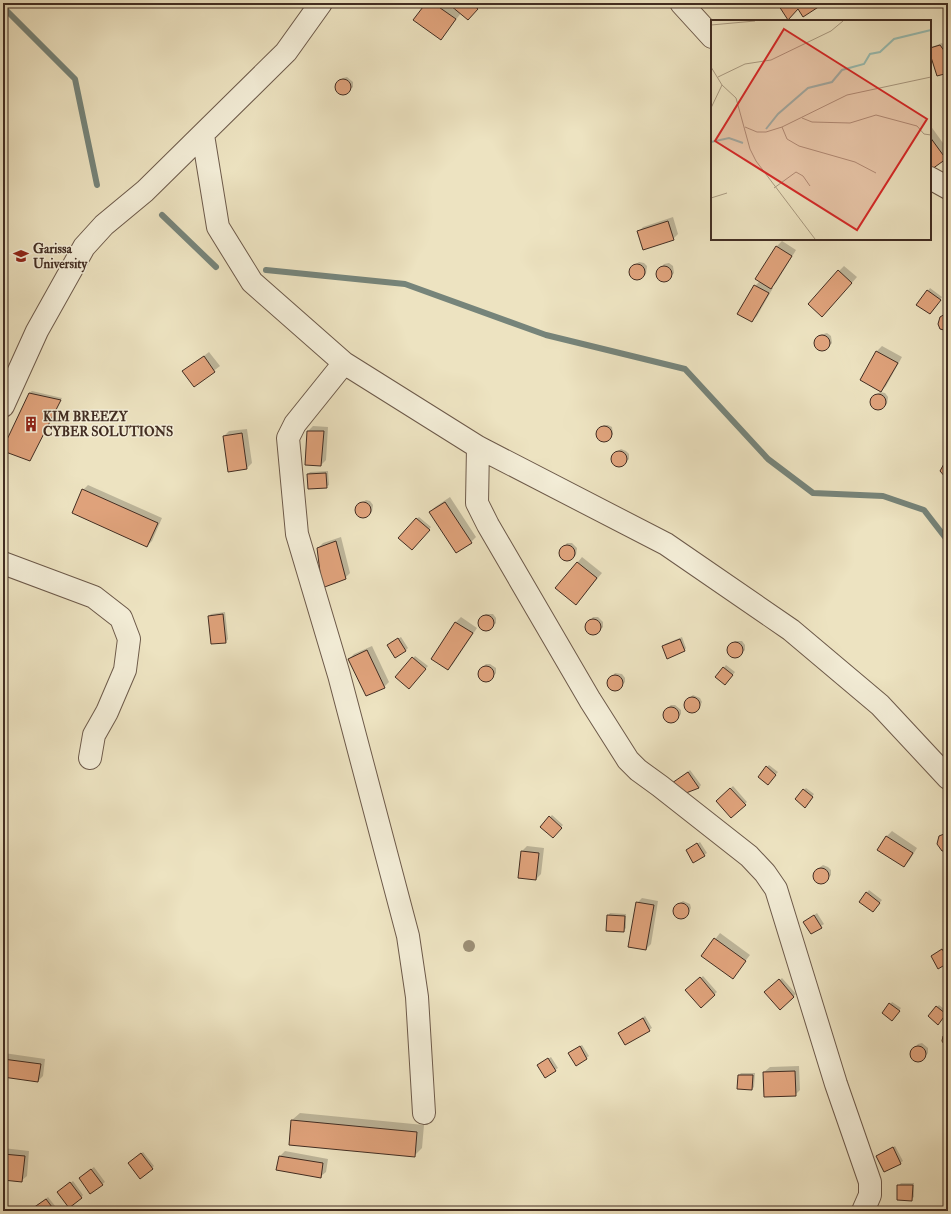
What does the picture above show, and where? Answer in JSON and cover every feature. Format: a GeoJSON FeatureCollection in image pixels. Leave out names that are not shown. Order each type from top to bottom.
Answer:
{"type":"FeatureCollection","features":[{"type":"Feature","properties":{"kind":"street"},"geometry":{"type":"LineString","coordinates":[[3,406],[37,330],[84,247],[104,225],[145,192],[286,52],[321,3]]}},
{"type":"Feature","properties":{"kind":"street"},"geometry":{"type":"LineString","coordinates":[[681,3],[711,36]]}},
{"type":"Feature","properties":{"kind":"street"},"geometry":{"type":"LineString","coordinates":[[203,135],[218,227],[252,282],[344,363],[478,447],[666,544],[784,626],[880,705],[948,778]]}},
{"type":"Feature","properties":{"kind":"street"},"geometry":{"type":"LineString","coordinates":[[931,179],[948,188]]}},
{"type":"Feature","properties":{"kind":"street"},"geometry":{"type":"LineString","coordinates":[[344,363],[295,424],[288,438],[297,534],[338,675],[408,936],[417,996],[424,1113]]}},
{"type":"Feature","properties":{"kind":"street"},"geometry":{"type":"LineString","coordinates":[[478,447],[477,503],[488,525],[590,700],[628,760],[638,770],[749,856],[765,873],[776,889],[836,1084],[870,1182],[870,1195],[863,1211]]}},
{"type":"Feature","properties":{"kind":"street"},"geometry":{"type":"LineString","coordinates":[[3,563],[94,597],[121,618],[129,639],[125,670],[107,712],[94,736],[90,758]]}},
{"type":"Feature","properties":{"kind":"building"},"geometry":{"type":"Polygon","coordinates":[[[426,3],[433,3],[456,19],[441,40],[413,20],[426,3]]]}},
{"type":"Feature","properties":{"kind":"building"},"geometry":{"type":"Polygon","coordinates":[[[453,3],[471,3],[478,9],[468,20],[451,6],[453,3]]]}},
{"type":"Feature","properties":{"kind":"building"},"geometry":{"type":"Polygon","coordinates":[[[777,3],[823,4],[803,17],[798,9],[788,20],[777,3]]]}},
{"type":"Feature","properties":{"kind":"building"},"geometry":{"type":"Polygon","coordinates":[[[940,45],[948,56],[948,73],[937,76],[931,57],[931,48],[940,45]]]}},
{"type":"Feature","properties":{"kind":"building"},"geometry":{"type":"Polygon","coordinates":[[[340,79],[346,79],[351,84],[349,93],[346,95],[340,95],[335,90],[335,84],[340,79]]]}},
{"type":"Feature","properties":{"kind":"building"},"geometry":{"type":"Polygon","coordinates":[[[931,138],[946,159],[932,169],[931,168],[931,138]]]}},
{"type":"Feature","properties":{"kind":"building"},"geometry":{"type":"Polygon","coordinates":[[[668,221],[674,240],[643,250],[637,231],[668,221]]]}},
{"type":"Feature","properties":{"kind":"building"},"geometry":{"type":"Polygon","coordinates":[[[776,246],[792,256],[771,289],[755,279],[776,246]]]}},
{"type":"Feature","properties":{"kind":"building"},"geometry":{"type":"Polygon","coordinates":[[[634,264],[640,264],[645,269],[643,278],[640,280],[634,280],[629,275],[629,269],[634,264]]]}},
{"type":"Feature","properties":{"kind":"building"},"geometry":{"type":"Polygon","coordinates":[[[661,266],[667,266],[672,271],[670,280],[667,282],[661,282],[656,277],[656,271],[661,266]]]}},
{"type":"Feature","properties":{"kind":"building"},"geometry":{"type":"Polygon","coordinates":[[[838,270],[852,283],[822,317],[808,304],[838,270]]]}},
{"type":"Feature","properties":{"kind":"building"},"geometry":{"type":"Polygon","coordinates":[[[754,285],[769,293],[752,322],[737,314],[754,285]]]}},
{"type":"Feature","properties":{"kind":"building"},"geometry":{"type":"Polygon","coordinates":[[[927,290],[941,300],[930,314],[916,305],[927,290]]]}},
{"type":"Feature","properties":{"kind":"building"},"geometry":{"type":"Polygon","coordinates":[[[945,314],[948,315],[948,331],[940,329],[938,324],[940,317],[945,314]]]}},
{"type":"Feature","properties":{"kind":"building"},"geometry":{"type":"Polygon","coordinates":[[[819,335],[825,335],[830,340],[828,349],[825,351],[819,351],[814,346],[814,340],[819,335]]]}},
{"type":"Feature","properties":{"kind":"building"},"geometry":{"type":"Polygon","coordinates":[[[876,351],[898,363],[881,392],[860,380],[876,351]]]}},
{"type":"Feature","properties":{"kind":"building"},"geometry":{"type":"Polygon","coordinates":[[[204,356],[215,372],[194,387],[182,371],[204,356]]]}},
{"type":"Feature","properties":{"kind":"building","name":"KIM BREEZY CYBER SOLUTIONS"},"geometry":{"type":"Polygon","coordinates":[[[29,393],[61,400],[30,461],[3,451],[3,448],[29,393]]]}},
{"type":"Feature","properties":{"kind":"building"},"geometry":{"type":"Polygon","coordinates":[[[875,394],[881,394],[886,399],[884,408],[881,410],[875,410],[870,405],[870,399],[875,394]]]}},
{"type":"Feature","properties":{"kind":"building"},"geometry":{"type":"Polygon","coordinates":[[[601,426],[607,426],[612,431],[610,440],[607,442],[601,442],[596,437],[596,431],[601,426]]]}},
{"type":"Feature","properties":{"kind":"building"},"geometry":{"type":"Polygon","coordinates":[[[307,431],[324,431],[321,466],[305,465],[307,431]]]}},
{"type":"Feature","properties":{"kind":"building"},"geometry":{"type":"Polygon","coordinates":[[[242,433],[247,469],[228,472],[223,436],[242,433]]]}},
{"type":"Feature","properties":{"kind":"building"},"geometry":{"type":"Polygon","coordinates":[[[616,451],[622,451],[627,456],[625,465],[622,467],[616,467],[611,462],[611,456],[616,451]]]}},
{"type":"Feature","properties":{"kind":"building"},"geometry":{"type":"Polygon","coordinates":[[[945,462],[948,466],[948,476],[946,478],[940,471],[945,462]]]}},
{"type":"Feature","properties":{"kind":"building"},"geometry":{"type":"Polygon","coordinates":[[[326,473],[327,488],[308,489],[307,474],[326,473]]]}},
{"type":"Feature","properties":{"kind":"building"},"geometry":{"type":"Polygon","coordinates":[[[82,489],[158,523],[147,547],[72,513],[82,489]]]}},
{"type":"Feature","properties":{"kind":"building"},"geometry":{"type":"Polygon","coordinates":[[[360,502],[366,502],[371,507],[369,516],[366,518],[360,518],[355,513],[355,507],[360,502]]]}},
{"type":"Feature","properties":{"kind":"building"},"geometry":{"type":"Polygon","coordinates":[[[445,502],[472,543],[456,553],[429,512],[445,502]]]}},
{"type":"Feature","properties":{"kind":"building"},"geometry":{"type":"Polygon","coordinates":[[[416,518],[430,530],[412,550],[398,538],[416,518]]]}},
{"type":"Feature","properties":{"kind":"building"},"geometry":{"type":"Polygon","coordinates":[[[336,541],[346,579],[322,588],[317,548],[336,541]]]}},
{"type":"Feature","properties":{"kind":"building"},"geometry":{"type":"Polygon","coordinates":[[[564,545],[570,545],[575,550],[573,559],[570,561],[564,561],[559,556],[559,550],[564,545]]]}},
{"type":"Feature","properties":{"kind":"building"},"geometry":{"type":"Polygon","coordinates":[[[577,562],[597,578],[576,605],[555,588],[577,562]]]}},
{"type":"Feature","properties":{"kind":"building"},"geometry":{"type":"Polygon","coordinates":[[[223,614],[226,643],[211,644],[208,616],[223,614]]]}},
{"type":"Feature","properties":{"kind":"building"},"geometry":{"type":"Polygon","coordinates":[[[483,615],[489,615],[494,620],[492,629],[489,631],[483,631],[478,626],[478,620],[483,615]]]}},
{"type":"Feature","properties":{"kind":"building"},"geometry":{"type":"Polygon","coordinates":[[[590,619],[596,619],[601,624],[599,633],[596,635],[590,635],[585,630],[585,624],[590,619]]]}},
{"type":"Feature","properties":{"kind":"building"},"geometry":{"type":"Polygon","coordinates":[[[455,622],[473,633],[448,670],[431,659],[455,622]]]}},
{"type":"Feature","properties":{"kind":"building"},"geometry":{"type":"Polygon","coordinates":[[[398,638],[406,651],[395,658],[387,645],[398,638]]]}},
{"type":"Feature","properties":{"kind":"building"},"geometry":{"type":"Polygon","coordinates":[[[680,639],[685,651],[667,659],[662,646],[680,639]]]}},
{"type":"Feature","properties":{"kind":"building"},"geometry":{"type":"Polygon","coordinates":[[[732,642],[738,642],[743,647],[741,656],[738,658],[732,658],[727,653],[727,647],[732,642]]]}},
{"type":"Feature","properties":{"kind":"building"},"geometry":{"type":"Polygon","coordinates":[[[367,650],[385,688],[366,696],[348,659],[367,650]]]}},
{"type":"Feature","properties":{"kind":"building"},"geometry":{"type":"Polygon","coordinates":[[[412,657],[426,669],[409,689],[395,677],[412,657]]]}},
{"type":"Feature","properties":{"kind":"building"},"geometry":{"type":"Polygon","coordinates":[[[483,666],[489,666],[494,671],[492,680],[489,682],[483,682],[478,677],[478,671],[483,666]]]}},
{"type":"Feature","properties":{"kind":"building"},"geometry":{"type":"Polygon","coordinates":[[[723,667],[733,675],[725,685],[715,677],[723,667]]]}},
{"type":"Feature","properties":{"kind":"building"},"geometry":{"type":"Polygon","coordinates":[[[612,675],[618,675],[623,680],[621,689],[618,691],[612,691],[607,686],[607,680],[612,675]]]}},
{"type":"Feature","properties":{"kind":"building"},"geometry":{"type":"Polygon","coordinates":[[[689,697],[695,697],[700,702],[698,711],[695,713],[689,713],[684,708],[684,702],[689,697]]]}},
{"type":"Feature","properties":{"kind":"building"},"geometry":{"type":"Polygon","coordinates":[[[668,707],[674,707],[679,712],[677,721],[674,723],[668,723],[663,718],[663,712],[668,707]]]}},
{"type":"Feature","properties":{"kind":"building"},"geometry":{"type":"Polygon","coordinates":[[[766,766],[776,775],[768,785],[758,777],[766,766]]]}},
{"type":"Feature","properties":{"kind":"building"},"geometry":{"type":"Polygon","coordinates":[[[688,772],[699,788],[686,793],[672,783],[688,772]]]}},
{"type":"Feature","properties":{"kind":"building"},"geometry":{"type":"Polygon","coordinates":[[[730,788],[746,805],[731,818],[716,801],[730,788]]]}},
{"type":"Feature","properties":{"kind":"building"},"geometry":{"type":"Polygon","coordinates":[[[803,789],[813,797],[805,808],[795,799],[803,789]]]}},
{"type":"Feature","properties":{"kind":"building"},"geometry":{"type":"Polygon","coordinates":[[[549,816],[562,828],[553,838],[540,827],[549,816]]]}},
{"type":"Feature","properties":{"kind":"building"},"geometry":{"type":"Polygon","coordinates":[[[944,834],[948,835],[948,851],[942,851],[937,844],[939,836],[944,834]]]}},
{"type":"Feature","properties":{"kind":"building"},"geometry":{"type":"Polygon","coordinates":[[[886,836],[913,853],[904,867],[877,850],[886,836]]]}},
{"type":"Feature","properties":{"kind":"building"},"geometry":{"type":"Polygon","coordinates":[[[697,843],[705,856],[693,863],[686,850],[697,843]]]}},
{"type":"Feature","properties":{"kind":"building"},"geometry":{"type":"Polygon","coordinates":[[[521,851],[539,853],[536,880],[518,878],[521,851]]]}},
{"type":"Feature","properties":{"kind":"building"},"geometry":{"type":"Polygon","coordinates":[[[818,868],[824,868],[829,873],[827,882],[824,884],[818,884],[813,879],[813,873],[818,868]]]}},
{"type":"Feature","properties":{"kind":"building"},"geometry":{"type":"Polygon","coordinates":[[[866,892],[880,903],[873,912],[859,902],[866,892]]]}},
{"type":"Feature","properties":{"kind":"building"},"geometry":{"type":"Polygon","coordinates":[[[636,902],[654,905],[646,950],[628,947],[636,902]]]}},
{"type":"Feature","properties":{"kind":"building"},"geometry":{"type":"Polygon","coordinates":[[[678,903],[684,903],[689,908],[687,917],[684,919],[678,919],[673,914],[673,908],[678,903]]]}},
{"type":"Feature","properties":{"kind":"building"},"geometry":{"type":"Polygon","coordinates":[[[607,915],[625,916],[624,932],[606,931],[607,915]]]}},
{"type":"Feature","properties":{"kind":"building"},"geometry":{"type":"Polygon","coordinates":[[[814,915],[822,928],[811,934],[803,922],[814,915]]]}},
{"type":"Feature","properties":{"kind":"building"},"geometry":{"type":"Polygon","coordinates":[[[714,938],[746,961],[733,979],[701,956],[714,938]]]}},
{"type":"Feature","properties":{"kind":"building"},"geometry":{"type":"Polygon","coordinates":[[[942,949],[948,959],[948,963],[938,969],[931,956],[942,949]]]}},
{"type":"Feature","properties":{"kind":"building"},"geometry":{"type":"Polygon","coordinates":[[[700,977],[715,995],[701,1008],[685,990],[700,977]]]}},
{"type":"Feature","properties":{"kind":"building"},"geometry":{"type":"Polygon","coordinates":[[[779,979],[794,997],[780,1010],[764,992],[779,979]]]}},
{"type":"Feature","properties":{"kind":"building"},"geometry":{"type":"Polygon","coordinates":[[[889,1003],[900,1011],[892,1021],[882,1013],[889,1003]]]}},
{"type":"Feature","properties":{"kind":"building"},"geometry":{"type":"Polygon","coordinates":[[[936,1006],[946,1014],[938,1025],[928,1016],[936,1006]]]}},
{"type":"Feature","properties":{"kind":"building"},"geometry":{"type":"Polygon","coordinates":[[[643,1018],[650,1031],[625,1045],[618,1033],[643,1018]]]}},
{"type":"Feature","properties":{"kind":"building"},"geometry":{"type":"Polygon","coordinates":[[[947,1032],[948,1048],[942,1041],[943,1036],[947,1032]]]}},
{"type":"Feature","properties":{"kind":"building"},"geometry":{"type":"Polygon","coordinates":[[[580,1046],[587,1059],[576,1066],[568,1053],[580,1046]]]}},
{"type":"Feature","properties":{"kind":"building"},"geometry":{"type":"Polygon","coordinates":[[[915,1046],[921,1046],[926,1051],[924,1060],[921,1062],[915,1062],[910,1057],[910,1051],[915,1046]]]}},
{"type":"Feature","properties":{"kind":"building"},"geometry":{"type":"Polygon","coordinates":[[[548,1058],[556,1071],[545,1078],[537,1065],[548,1058]]]}},
{"type":"Feature","properties":{"kind":"building"},"geometry":{"type":"Polygon","coordinates":[[[3,1059],[41,1064],[38,1082],[3,1077],[3,1059]]]}},
{"type":"Feature","properties":{"kind":"building"},"geometry":{"type":"Polygon","coordinates":[[[795,1071],[796,1096],[764,1097],[763,1072],[795,1071]]]}},
{"type":"Feature","properties":{"kind":"building"},"geometry":{"type":"Polygon","coordinates":[[[738,1075],[753,1075],[752,1090],[737,1089],[738,1075]]]}},
{"type":"Feature","properties":{"kind":"building"},"geometry":{"type":"Polygon","coordinates":[[[291,1120],[417,1132],[415,1157],[289,1145],[291,1120]]]}},
{"type":"Feature","properties":{"kind":"building"},"geometry":{"type":"Polygon","coordinates":[[[893,1147],[901,1164],[884,1172],[876,1156],[893,1147]]]}},
{"type":"Feature","properties":{"kind":"building"},"geometry":{"type":"Polygon","coordinates":[[[141,1153],[153,1169],[140,1179],[128,1163],[141,1153]]]}},
{"type":"Feature","properties":{"kind":"building"},"geometry":{"type":"Polygon","coordinates":[[[3,1154],[25,1156],[22,1182],[3,1180],[3,1154]]]}},
{"type":"Feature","properties":{"kind":"building"},"geometry":{"type":"Polygon","coordinates":[[[279,1156],[323,1163],[321,1178],[276,1170],[279,1156]]]}},
{"type":"Feature","properties":{"kind":"building"},"geometry":{"type":"Polygon","coordinates":[[[91,1169],[103,1185],[90,1194],[79,1178],[91,1169]]]}},
{"type":"Feature","properties":{"kind":"building"},"geometry":{"type":"Polygon","coordinates":[[[70,1182],[82,1198],[69,1208],[57,1192],[70,1182]]]}},
{"type":"Feature","properties":{"kind":"building"},"geometry":{"type":"Polygon","coordinates":[[[897,1185],[913,1185],[912,1201],[897,1200],[897,1185]]]}},
{"type":"Feature","properties":{"kind":"building"},"geometry":{"type":"Polygon","coordinates":[[[46,1199],[55,1211],[35,1211],[33,1208],[46,1199]]]}},
{"type":"Feature","properties":{"kind":"waterway"},"geometry":{"type":"LineString","coordinates":[[3,7],[75,79],[97,185]]}},
{"type":"Feature","properties":{"kind":"waterway"},"geometry":{"type":"LineString","coordinates":[[162,215],[216,267]]}},
{"type":"Feature","properties":{"kind":"waterway"},"geometry":{"type":"LineString","coordinates":[[266,270],[405,284],[546,335],[685,369],[768,459],[813,493],[883,496],[924,510],[948,541]]}},
{"type":"Feature","properties":{"kind":"place","name":"Garissa University"},"geometry":{"type":"Point","coordinates":[21,256]}},
{"type":"Feature","properties":{"kind":"place","name":"KIM BREEZY CYBER SOLUTIONS"},"geometry":{"type":"Point","coordinates":[31,424]}}]}
